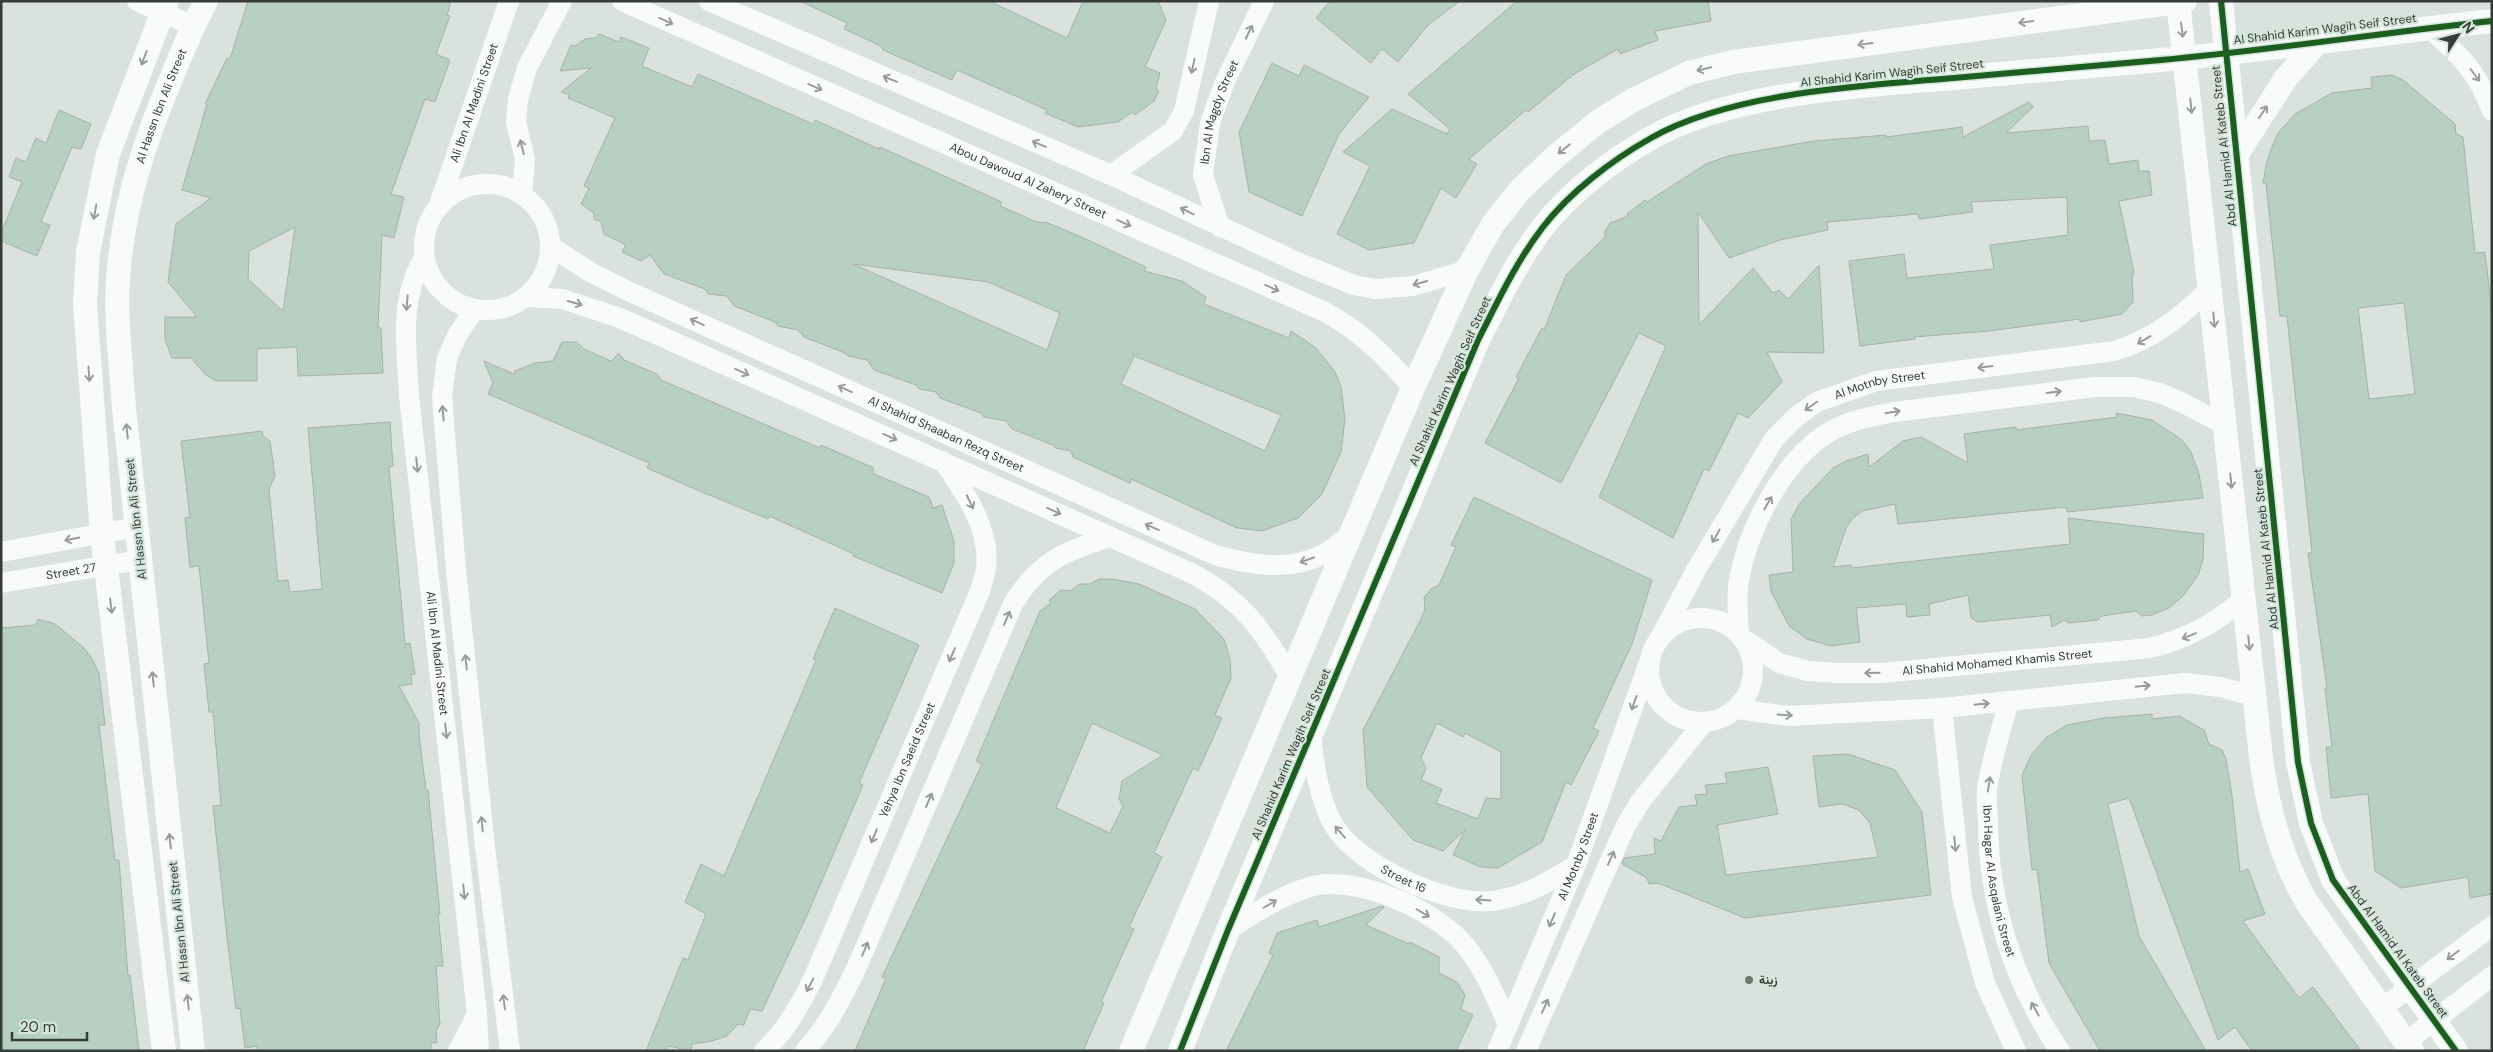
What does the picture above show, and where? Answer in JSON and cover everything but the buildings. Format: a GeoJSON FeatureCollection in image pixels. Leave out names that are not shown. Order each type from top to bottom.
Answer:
{"type":"FeatureCollection","features":[{"type":"Feature","properties":{"kind":"street"},"geometry":{"type":"LineString","coordinates":[[137,1],[165,7],[192,26]]}},
{"type":"Feature","properties":{"kind":"street","name":"Al Hassn Ibn Ali Street"},"geometry":{"type":"LineString","coordinates":[[193,1051],[140,560],[119,336],[118,268],[128,200],[147,136],[192,26],[206,1]]}},
{"type":"Feature","properties":{"kind":"street","name":"Ali Ibn Al Madini Street"},"geometry":{"type":"LineString","coordinates":[[439,205],[509,1]]}},
{"type":"Feature","properties":{"kind":"street"},"geometry":{"type":"LineString","coordinates":[[522,195],[525,159],[516,122],[518,99],[527,68],[562,1]]}},
{"type":"Feature","properties":{"kind":"street","name":"Abou Dawoud Al Zahery Street"},"geometry":{"type":"LineString","coordinates":[[622,1],[1323,311],[1361,334],[1413,388]]}},
{"type":"Feature","properties":{"kind":"street"},"geometry":{"type":"LineString","coordinates":[[709,1],[1111,175],[1297,262],[1361,287],[1375,289],[1413,286],[1467,270]]}},
{"type":"Feature","properties":{"kind":"street"},"geometry":{"type":"LineString","coordinates":[[1111,175],[1173,131],[1184,111],[1209,1]]}},
{"type":"Feature","properties":{"kind":"street","name":"Ibn Al Magdy Street"},"geometry":{"type":"LineString","coordinates":[[1220,227],[1202,175],[1210,123],[1224,84],[1264,1]]}},
{"type":"Feature","properties":{"kind":"street"},"geometry":{"type":"LineString","coordinates":[[2059,18],[2084,1]]}},
{"type":"Feature","properties":{"kind":"street"},"geometry":{"type":"LineString","coordinates":[[1131,1051],[1291,679],[1349,536],[1413,388],[1467,270],[1493,224],[1520,190],[1556,156],[1599,121],[1635,98],[1688,74],[1733,62],[2185,1]]}},
{"type":"Feature","properties":{"kind":"street","name":"Abd Al Hamid Al Kateb Street"},"geometry":{"type":"LineString","coordinates":[[2221,1],[2298,762],[2303,792],[2311,823],[2334,880],[2346,900],[2412,986],[2456,1051]]}},
{"type":"Feature","properties":{"kind":"street"},"geometry":{"type":"LineString","coordinates":[[2178,2],[2186,57],[2262,766],[2273,825],[2293,878],[2409,1046],[2434,1020],[2492,976]]}},
{"type":"Feature","properties":{"kind":"street"},"geometry":{"type":"LineString","coordinates":[[164,1051],[102,534],[85,304],[88,252],[108,154],[165,7]]}},
{"type":"Feature","properties":{"kind":"street","name":"Al Shahid Karim Wagih Seif Street"},"geometry":{"type":"LineString","coordinates":[[1180,1051],[1228,930],[1459,385],[1508,282],[1544,225],[1576,192],[1606,168],[1652,137],[1696,118],[1738,106],[1796,95],[1879,84],[2226,53],[2492,21]]}},
{"type":"Feature","properties":{"kind":"street"},"geometry":{"type":"LineString","coordinates":[[2429,28],[2467,64],[2481,84],[2492,111]]}},
{"type":"Feature","properties":{"kind":"street"},"geometry":{"type":"LineString","coordinates":[[2237,154],[2286,78],[2317,43]]}},
{"type":"Feature","properties":{"kind":"street"},"geometry":{"type":"LineString","coordinates":[[479,184],[494,184],[509,188],[522,195],[542,216],[547,228],[550,246],[548,265],[540,283],[527,297],[511,306],[493,311],[474,310],[456,303],[441,292],[430,276],[424,258],[423,239],[428,221],[439,205],[450,195],[464,188],[479,184]]}},
{"type":"Feature","properties":{"kind":"street","name":"Al Shahid Shaaban Rezq Street"},"geometry":{"type":"LineString","coordinates":[[550,246],[590,272],[628,291],[1215,555],[1247,564],[1274,566],[1301,562],[1324,554],[1349,536]]}},
{"type":"Feature","properties":{"kind":"street","name":"Ali Ibn Al Madini Street"},"geometry":{"type":"LineString","coordinates":[[424,258],[412,280],[407,305],[409,396],[477,1014],[479,1051]]}},
{"type":"Feature","properties":{"kind":"street","name":"Al Motnby Street"},"geometry":{"type":"LineString","coordinates":[[1496,1051],[1576,865],[1655,648],[1696,570],[1774,439],[1797,416],[1816,402],[1876,381],[2114,351],[2139,344],[2188,310],[2210,289]]}},
{"type":"Feature","properties":{"kind":"street","name":"Al Shahid Shaaban Rezq Street"},"geometry":{"type":"LineString","coordinates":[[527,297],[562,300],[620,318],[1197,576],[1231,597],[1269,640],[1291,679]]}},
{"type":"Feature","properties":{"kind":"street"},"geometry":{"type":"LineString","coordinates":[[474,310],[458,334],[447,358],[442,396],[456,570],[480,808],[510,1051]]}},
{"type":"Feature","properties":{"kind":"street"},"geometry":{"type":"LineString","coordinates":[[1742,637],[1724,623],[1707,618],[1688,619],[1671,627],[1655,648],[1650,676],[1656,695],[1668,710],[1685,720],[1704,722],[1722,718],[1737,709],[1751,688],[1754,664],[1742,637],[1738,582],[1743,558],[1759,520],[1792,464],[1810,446],[1832,430],[1864,418],[1894,412],[2095,387],[2134,387],[2160,393],[2225,425]]}},
{"type":"Feature","properties":{"kind":"street","name":"Yehya Ibn Saeid Street"},"geometry":{"type":"LineString","coordinates":[[764,1051],[776,1040],[796,1012],[813,979],[980,591],[986,568],[985,543],[977,518],[965,493],[943,461]]}},
{"type":"Feature","properties":{"kind":"street"},"geometry":{"type":"LineString","coordinates":[[1031,501],[1039,477]]}},
{"type":"Feature","properties":{"kind":"street"},"geometry":{"type":"LineString","coordinates":[[10,581],[9,551],[137,527]]}},
{"type":"Feature","properties":{"kind":"street"},"geometry":{"type":"LineString","coordinates":[[805,1051],[826,1025],[856,969],[1024,584],[1057,557],[1079,546],[1111,537]]}},
{"type":"Feature","properties":{"kind":"street","name":"Street 27"},"geometry":{"type":"LineString","coordinates":[[10,581],[140,560]]}},
{"type":"Feature","properties":{"kind":"street","name":"Al Shahid Mohamed Khamis Street"},"geometry":{"type":"LineString","coordinates":[[1742,637],[1779,663],[1808,671],[1881,673],[2150,648],[2200,631],[2244,599]]}},
{"type":"Feature","properties":{"kind":"street"},"geometry":{"type":"LineString","coordinates":[[1737,709],[1788,716],[1942,708],[2185,683],[2220,687],[2254,696]]}},
{"type":"Feature","properties":{"kind":"street","name":"Ibn Hagar Al Asqalani Street"},"geometry":{"type":"LineString","coordinates":[[2009,701],[1993,759],[1987,792],[1988,845],[1993,890],[2006,943],[2032,1003],[2060,1051]]}},
{"type":"Feature","properties":{"kind":"street"},"geometry":{"type":"LineString","coordinates":[[1942,708],[1962,897],[1986,983],[2016,1051]]}},
{"type":"Feature","properties":{"kind":"street"},"geometry":{"type":"LineString","coordinates":[[1526,1051],[1625,827],[1640,802],[1704,722]]}},
{"type":"Feature","properties":{"kind":"street","name":"Street 16"},"geometry":{"type":"LineString","coordinates":[[1311,736],[1322,800],[1334,826],[1352,846],[1373,861],[1423,887],[1457,898],[1491,901],[1522,895],[1546,884],[1576,865]]}},
{"type":"Feature","properties":{"kind":"street","name":"Street 16"},"geometry":{"type":"LineString","coordinates":[[1228,930],[1285,896],[1314,886],[1342,883],[1373,891],[1419,911],[1442,924],[1463,944],[1492,988],[1508,1025]]}},
{"type":"Feature","properties":{"kind":"street"},"geometry":{"type":"LineString","coordinates":[[2382,1008],[2492,926]]}},
{"type":"Feature","properties":{"kind":"street"},"geometry":{"type":"LineString","coordinates":[[458,1051],[477,1014]]}},
{"type":"Feature","properties":{"kind":"cycle path"},"geometry":{"type":"LineString","coordinates":[[2221,1],[2298,762],[2311,823],[2333,880],[2456,1051]]}},
{"type":"Feature","properties":{"kind":"cycle path"},"geometry":{"type":"LineString","coordinates":[[1180,1051],[1228,930],[1478,340],[1508,282],[1533,240],[1566,201],[1592,178],[1636,147],[1682,123],[1717,111],[1793,95],[1871,85],[2203,56],[2492,21]]}},
{"type":"Feature","properties":{"kind":"place","name":"زينة"},"geometry":{"type":"Point","coordinates":[1749,980]}}]}
